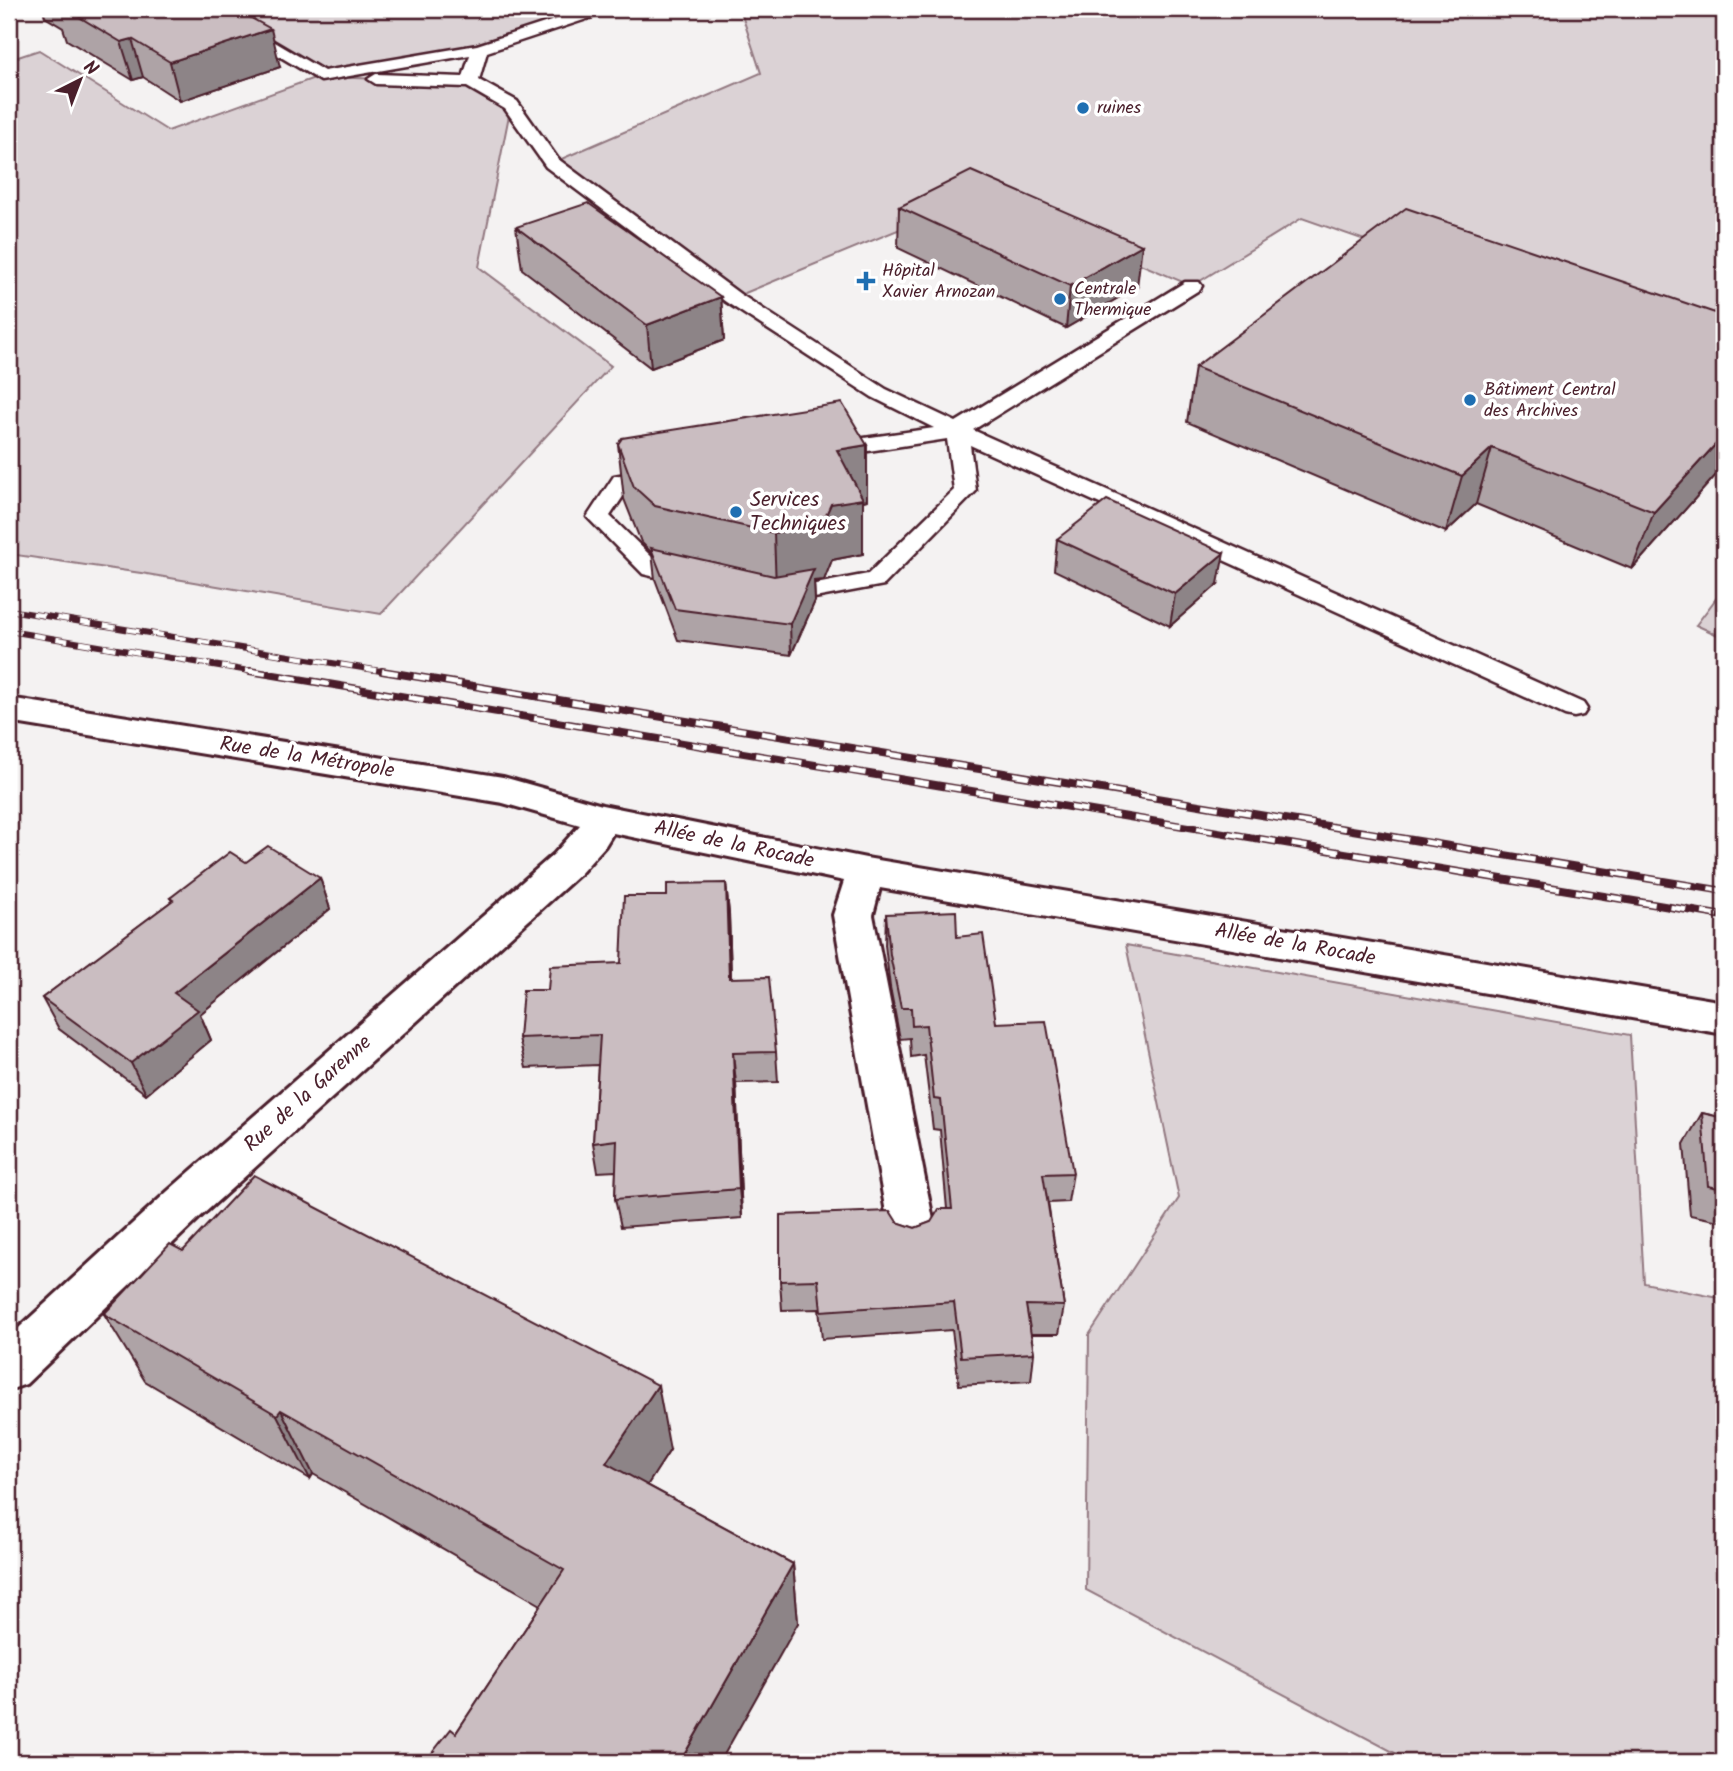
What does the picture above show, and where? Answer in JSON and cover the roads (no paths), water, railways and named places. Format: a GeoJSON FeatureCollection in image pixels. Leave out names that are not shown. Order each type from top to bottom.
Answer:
{"type":"FeatureCollection","features":[{"type":"Feature","properties":{"kind":"street","name":"Rue de la Métropole"},"geometry":{"type":"LineString","coordinates":[[9,710],[503,790],[602,818]]}},
{"type":"Feature","properties":{"kind":"street","name":"Allée de la Rocade"},"geometry":{"type":"LineString","coordinates":[[602,818],[866,872],[1724,1018]]}},
{"type":"Feature","properties":{"kind":"street","name":"Rue de la Garenne"},"geometry":{"type":"LineString","coordinates":[[9,1368],[184,1204],[567,864],[592,837],[602,818]]}},
{"type":"Feature","properties":{"kind":"street"},"geometry":{"type":"LineString","coordinates":[[866,872],[853,915],[913,1235]]}},
{"type":"Feature","properties":{"kind":"lane"},"geometry":{"type":"LineString","coordinates":[[208,9],[321,76],[470,82],[511,105],[552,163],[733,298],[879,393],[957,431],[1574,709]]}},
{"type":"Feature","properties":{"kind":"lane"},"geometry":{"type":"LineString","coordinates":[[321,76],[480,49],[603,9]]}},
{"type":"Feature","properties":{"kind":"lane"},"geometry":{"type":"LineString","coordinates":[[470,82],[480,49]]}},
{"type":"Feature","properties":{"kind":"lane"},"geometry":{"type":"LineString","coordinates":[[810,453],[957,431],[1192,286]]}},
{"type":"Feature","properties":{"kind":"lane"},"geometry":{"type":"LineString","coordinates":[[751,593],[776,598],[876,580],[965,491],[957,431]]}},
{"type":"Feature","properties":{"kind":"lane"},"geometry":{"type":"LineString","coordinates":[[676,473],[622,481],[598,517],[651,569],[714,584]]}},
{"type":"Feature","properties":{"kind":"railway"},"geometry":{"type":"LineString","coordinates":[[9,610],[393,673]]}},
{"type":"Feature","properties":{"kind":"railway"},"geometry":{"type":"LineString","coordinates":[[9,631],[261,673]]}},
{"type":"Feature","properties":{"kind":"railway"},"geometry":{"type":"LineString","coordinates":[[250,671],[1724,916]]}},
{"type":"Feature","properties":{"kind":"railway"},"geometry":{"type":"LineString","coordinates":[[382,671],[1724,891]]}},
{"type":"Feature","properties":{"kind":"place","name":"ruines"},"geometry":{"type":"Point","coordinates":[1083,108]}},
{"type":"Feature","properties":{"kind":"place","name":"Hôpital Xavier Arnozan"},"geometry":{"type":"Point","coordinates":[866,281]}},
{"type":"Feature","properties":{"kind":"place","name":"Centrale Thermique"},"geometry":{"type":"Point","coordinates":[1060,299]}},
{"type":"Feature","properties":{"kind":"place","name":"Bâtiment Central des Archives"},"geometry":{"type":"Point","coordinates":[1470,400]}},
{"type":"Feature","properties":{"kind":"place","name":"Services Techniques"},"geometry":{"type":"Point","coordinates":[736,512]}}]}
